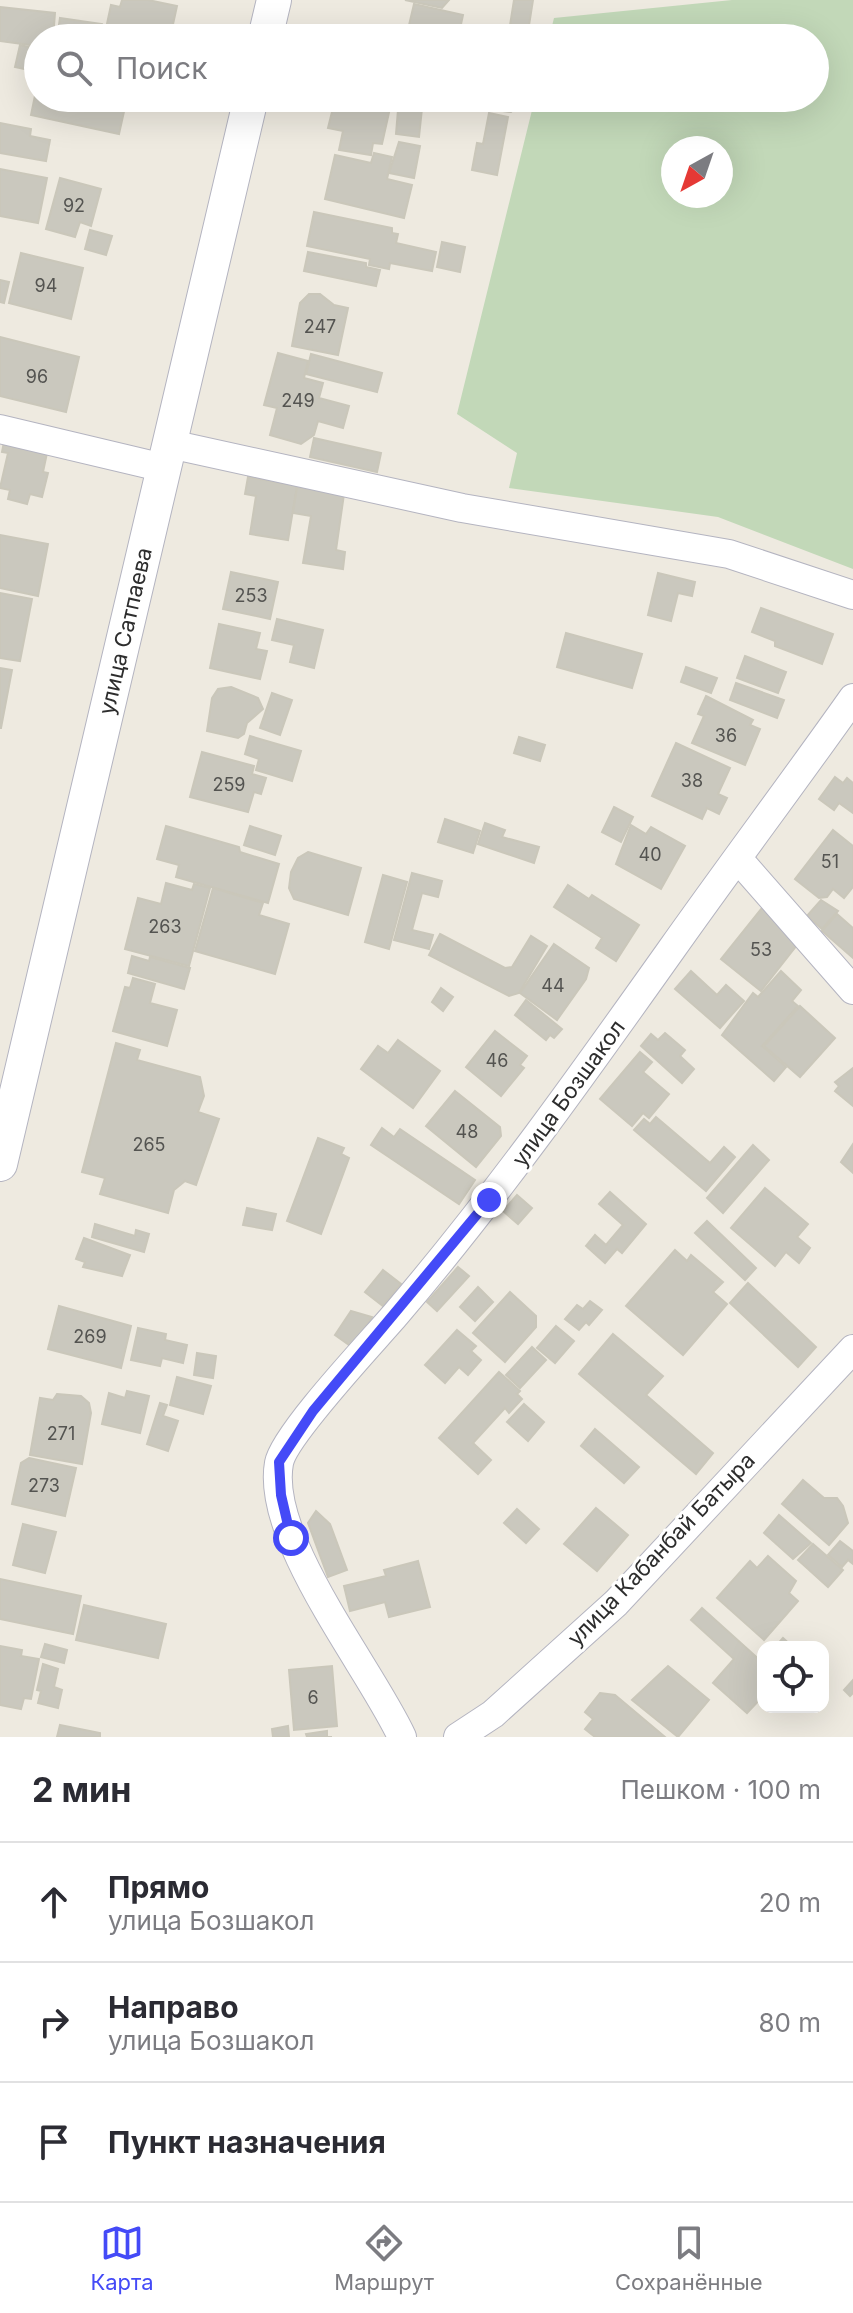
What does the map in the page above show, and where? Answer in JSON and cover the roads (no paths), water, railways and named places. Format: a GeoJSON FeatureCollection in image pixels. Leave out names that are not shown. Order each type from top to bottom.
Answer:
{"type":"FeatureCollection","features":[{"type":"Feature","properties":{"kind":"street"},"geometry":{"type":"LineString","coordinates":[[268,24],[274,0]]}},
{"type":"Feature","properties":{"kind":"street","name":"улица Сатпаева"},"geometry":{"type":"LineString","coordinates":[[0,1164],[248,112]]}},
{"type":"Feature","properties":{"kind":"street"},"geometry":{"type":"LineString","coordinates":[[0,429],[729,554],[853,595]]}},
{"type":"Feature","properties":{"kind":"street","name":"улица Бозшакол"},"geometry":{"type":"LineString","coordinates":[[402,1737],[392,1714],[353,1657],[291,1538],[281,1495],[279,1462],[313,1411],[489,1200],[739,860],[853,698]]}},
{"type":"Feature","properties":{"kind":"street"},"geometry":{"type":"LineString","coordinates":[[739,860],[853,990]]}},
{"type":"Feature","properties":{"kind":"street","name":"улица Кабанбай Батыра"},"geometry":{"type":"LineString","coordinates":[[458,1737],[493,1714],[616,1603],[853,1349]]}}]}
